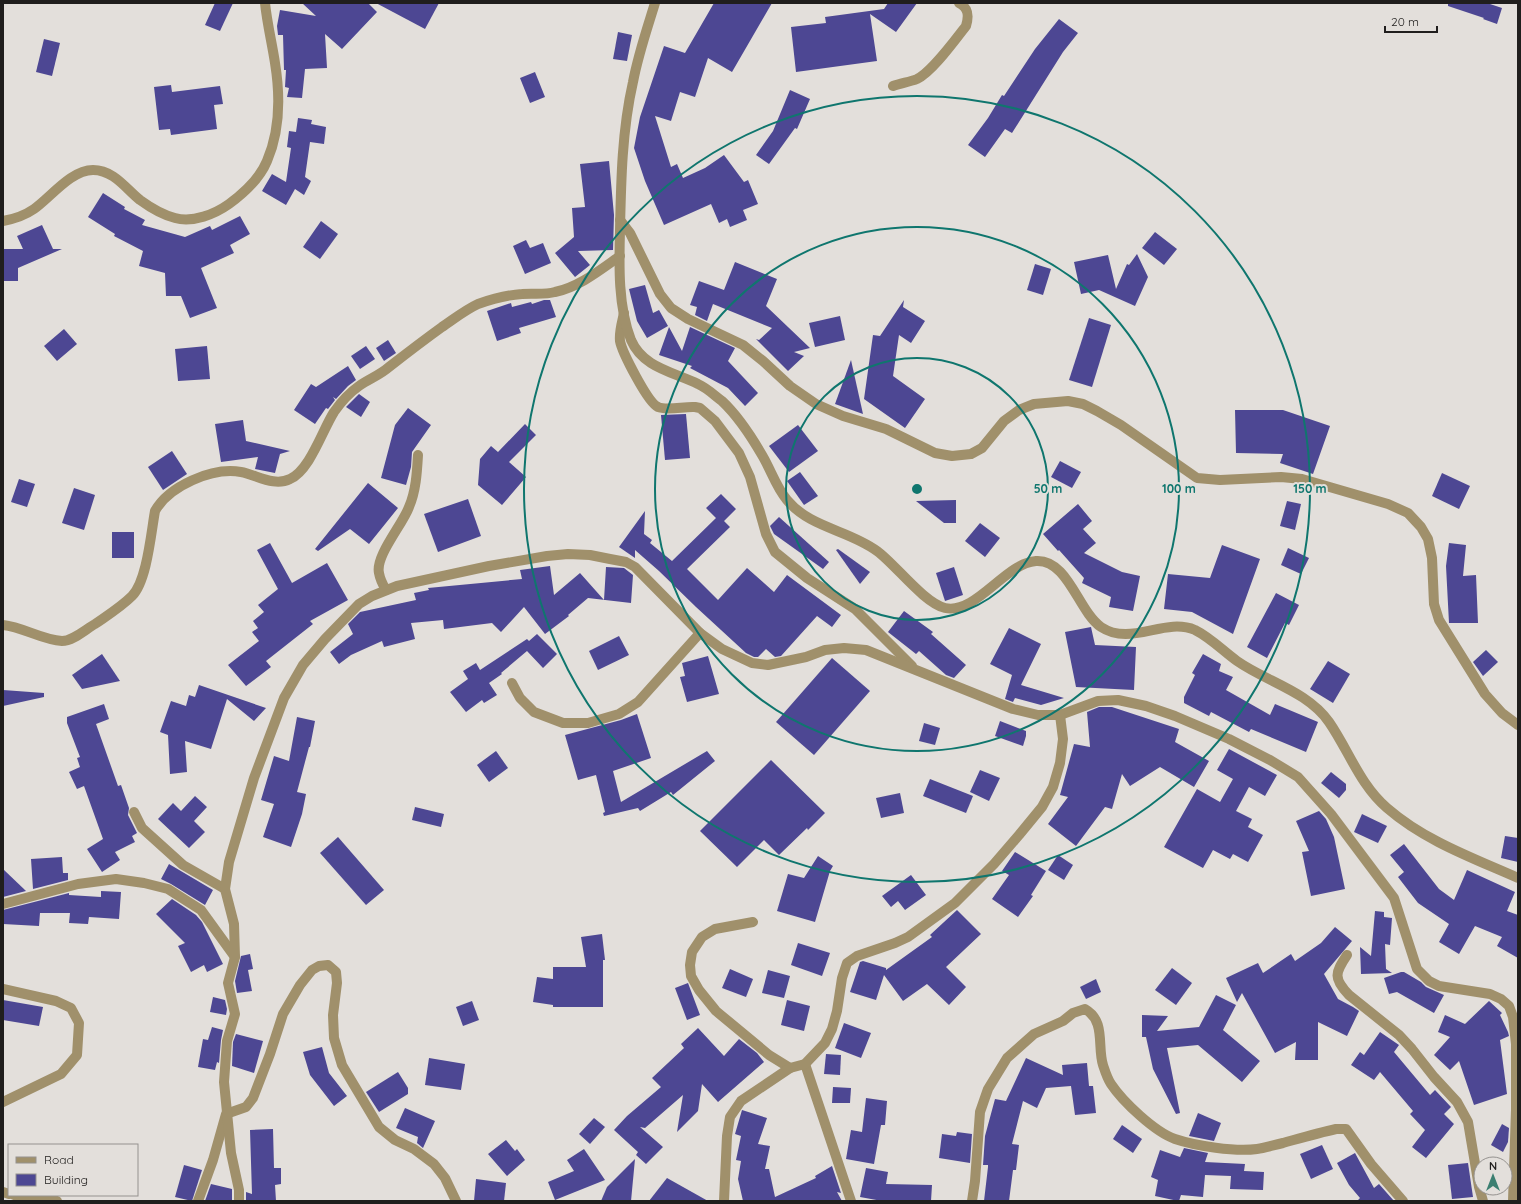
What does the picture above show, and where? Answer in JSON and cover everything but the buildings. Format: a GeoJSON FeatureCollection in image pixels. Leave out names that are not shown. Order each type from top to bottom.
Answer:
{"type":"FeatureCollection","features":[{"type":"Feature","properties":{"kind":"street"},"geometry":{"type":"LineString","coordinates":[[3,220],[22,216],[47,199],[72,176],[93,170],[104,172],[115,178],[151,208],[177,219],[189,219],[205,216],[221,209],[234,200],[247,189],[267,162],[273,144],[276,126],[278,101],[277,79],[275,61],[268,30],[265,3]]}},
{"type":"Feature","properties":{"kind":"street"},"geometry":{"type":"LineString","coordinates":[[655,3],[633,81],[626,117],[620,220],[620,256],[624,313],[630,339],[635,348],[648,362],[707,389],[728,407],[738,418],[761,454],[782,493],[798,511],[807,518],[850,536],[877,551],[937,604],[945,608],[954,608],[965,605],[977,599],[1004,577],[1028,562],[1038,561],[1046,562],[1054,566],[1064,575],[1092,618],[1102,628],[1113,632],[1127,634],[1173,626],[1184,627],[1196,631],[1213,641],[1233,659],[1252,671],[1303,697],[1318,709],[1328,722],[1364,783],[1376,797],[1404,822],[1459,853],[1518,878]]}},
{"type":"Feature","properties":{"kind":"street"},"geometry":{"type":"LineString","coordinates":[[893,86],[917,79],[952,43],[966,26],[968,13],[966,8],[959,3]]}},
{"type":"Feature","properties":{"kind":"street"},"geometry":{"type":"LineString","coordinates":[[620,220],[630,233],[660,294],[671,308],[688,319],[743,345],[790,386],[816,404],[843,416],[886,429],[936,453],[952,456],[971,454],[982,448],[1004,421],[1019,410],[1034,404],[1068,401],[1083,404],[1121,425],[1197,478],[1220,480],[1282,476],[1302,479],[1388,504],[1408,513],[1421,527],[1428,539],[1432,558],[1434,604],[1439,620],[1485,694],[1502,713],[1518,725]]}},
{"type":"Feature","properties":{"kind":"street"},"geometry":{"type":"LineString","coordinates":[[3,625],[55,639],[68,640],[75,636],[114,612],[133,596],[143,575],[155,511],[159,503],[168,495],[198,477],[211,473],[227,471],[253,474],[272,481],[280,482],[289,480],[302,471],[333,413],[352,392],[377,376],[399,358],[466,310],[491,299],[510,295],[544,294],[567,289],[598,272],[620,256]]}},
{"type":"Feature","properties":{"kind":"street"},"geometry":{"type":"LineString","coordinates":[[624,313],[619,333],[622,349],[645,392],[654,404],[663,408],[700,408],[715,421],[739,453],[745,465],[754,488],[766,534],[775,552],[807,578],[855,609],[916,670]]}},
{"type":"Feature","properties":{"kind":"street"},"geometry":{"type":"LineString","coordinates":[[386,590],[378,572],[381,556],[410,507],[416,481],[418,455]]}},
{"type":"Feature","properties":{"kind":"street"},"geometry":{"type":"LineString","coordinates":[[239,1201],[239,1190],[231,1153],[226,1114],[224,1082],[227,1041],[235,1014],[228,983],[235,957],[234,924],[224,889],[229,862],[254,778],[284,698],[304,666],[325,639],[360,604],[372,596],[397,586],[482,568],[547,556],[568,554],[590,555],[626,562],[635,567],[700,633],[722,649],[752,663],[768,665],[806,657],[825,650],[844,648],[866,650],[1013,709],[1038,715],[1060,715],[1098,701],[1118,700],[1146,706],[1229,738],[1298,777],[1331,814],[1394,898],[1417,969],[1429,981],[1439,986],[1490,994],[1501,999],[1509,1006],[1513,1017],[1516,1044],[1516,1110],[1513,1201]]}},
{"type":"Feature","properties":{"kind":"street"},"geometry":{"type":"LineString","coordinates":[[512,683],[520,698],[534,712],[563,723],[588,723],[618,714],[638,702],[700,633]]}},
{"type":"Feature","properties":{"kind":"street"},"geometry":{"type":"LineString","coordinates":[[724,1201],[727,1136],[730,1117],[741,1101],[790,1068],[805,1064],[825,1043],[832,1029],[842,978],[847,963],[857,956],[896,943],[908,937],[955,902],[994,864],[1042,807],[1053,787],[1060,763],[1063,739],[1060,715]]}},
{"type":"Feature","properties":{"kind":"street"},"geometry":{"type":"LineString","coordinates":[[134,812],[142,828],[183,865],[224,889]]}},
{"type":"Feature","properties":{"kind":"street"},"geometry":{"type":"LineString","coordinates":[[3,904],[78,884],[116,879],[144,883],[168,889],[201,910],[235,957]]}},
{"type":"Feature","properties":{"kind":"street"},"geometry":{"type":"LineString","coordinates":[[753,922],[715,929],[702,937],[692,952],[690,965],[691,976],[699,990],[716,1011],[769,1055],[790,1068]]}},
{"type":"Feature","properties":{"kind":"street"},"geometry":{"type":"LineString","coordinates":[[1347,955],[1338,969],[1337,975],[1337,980],[1342,988],[1399,1035],[1456,1102],[1465,1115],[1468,1122],[1479,1187],[1483,1201]]}},
{"type":"Feature","properties":{"kind":"street"},"geometry":{"type":"LineString","coordinates":[[226,1114],[246,1107],[252,1098],[270,1054],[283,1014],[300,985],[312,970],[319,966],[328,965],[336,972],[337,982],[333,1015],[334,1038],[342,1065],[379,1127],[395,1140],[414,1150],[434,1164],[445,1178],[456,1201]]}},
{"type":"Feature","properties":{"kind":"street"},"geometry":{"type":"LineString","coordinates":[[3,989],[56,1001],[71,1008],[79,1022],[77,1055],[61,1074],[3,1102]]}},
{"type":"Feature","properties":{"kind":"street"},"geometry":{"type":"LineString","coordinates":[[972,1201],[980,1112],[988,1089],[1007,1058],[1034,1034],[1063,1020],[1073,1013],[1085,1010],[1091,1013],[1096,1019],[1100,1029],[1102,1061],[1106,1075],[1111,1084],[1153,1127],[1174,1139],[1203,1146],[1242,1150],[1257,1150],[1336,1129],[1346,1130],[1371,1164],[1403,1201]]}},
{"type":"Feature","properties":{"kind":"street"},"geometry":{"type":"LineString","coordinates":[[805,1064],[851,1201]]}},
{"type":"Feature","properties":{"kind":"street"},"geometry":{"type":"LineString","coordinates":[[198,1201],[213,1160],[226,1114]]}},
{"type":"Feature","properties":{"kind":"street"},"geometry":{"type":"LineString","coordinates":[[21,1196],[57,1201]]}}]}
